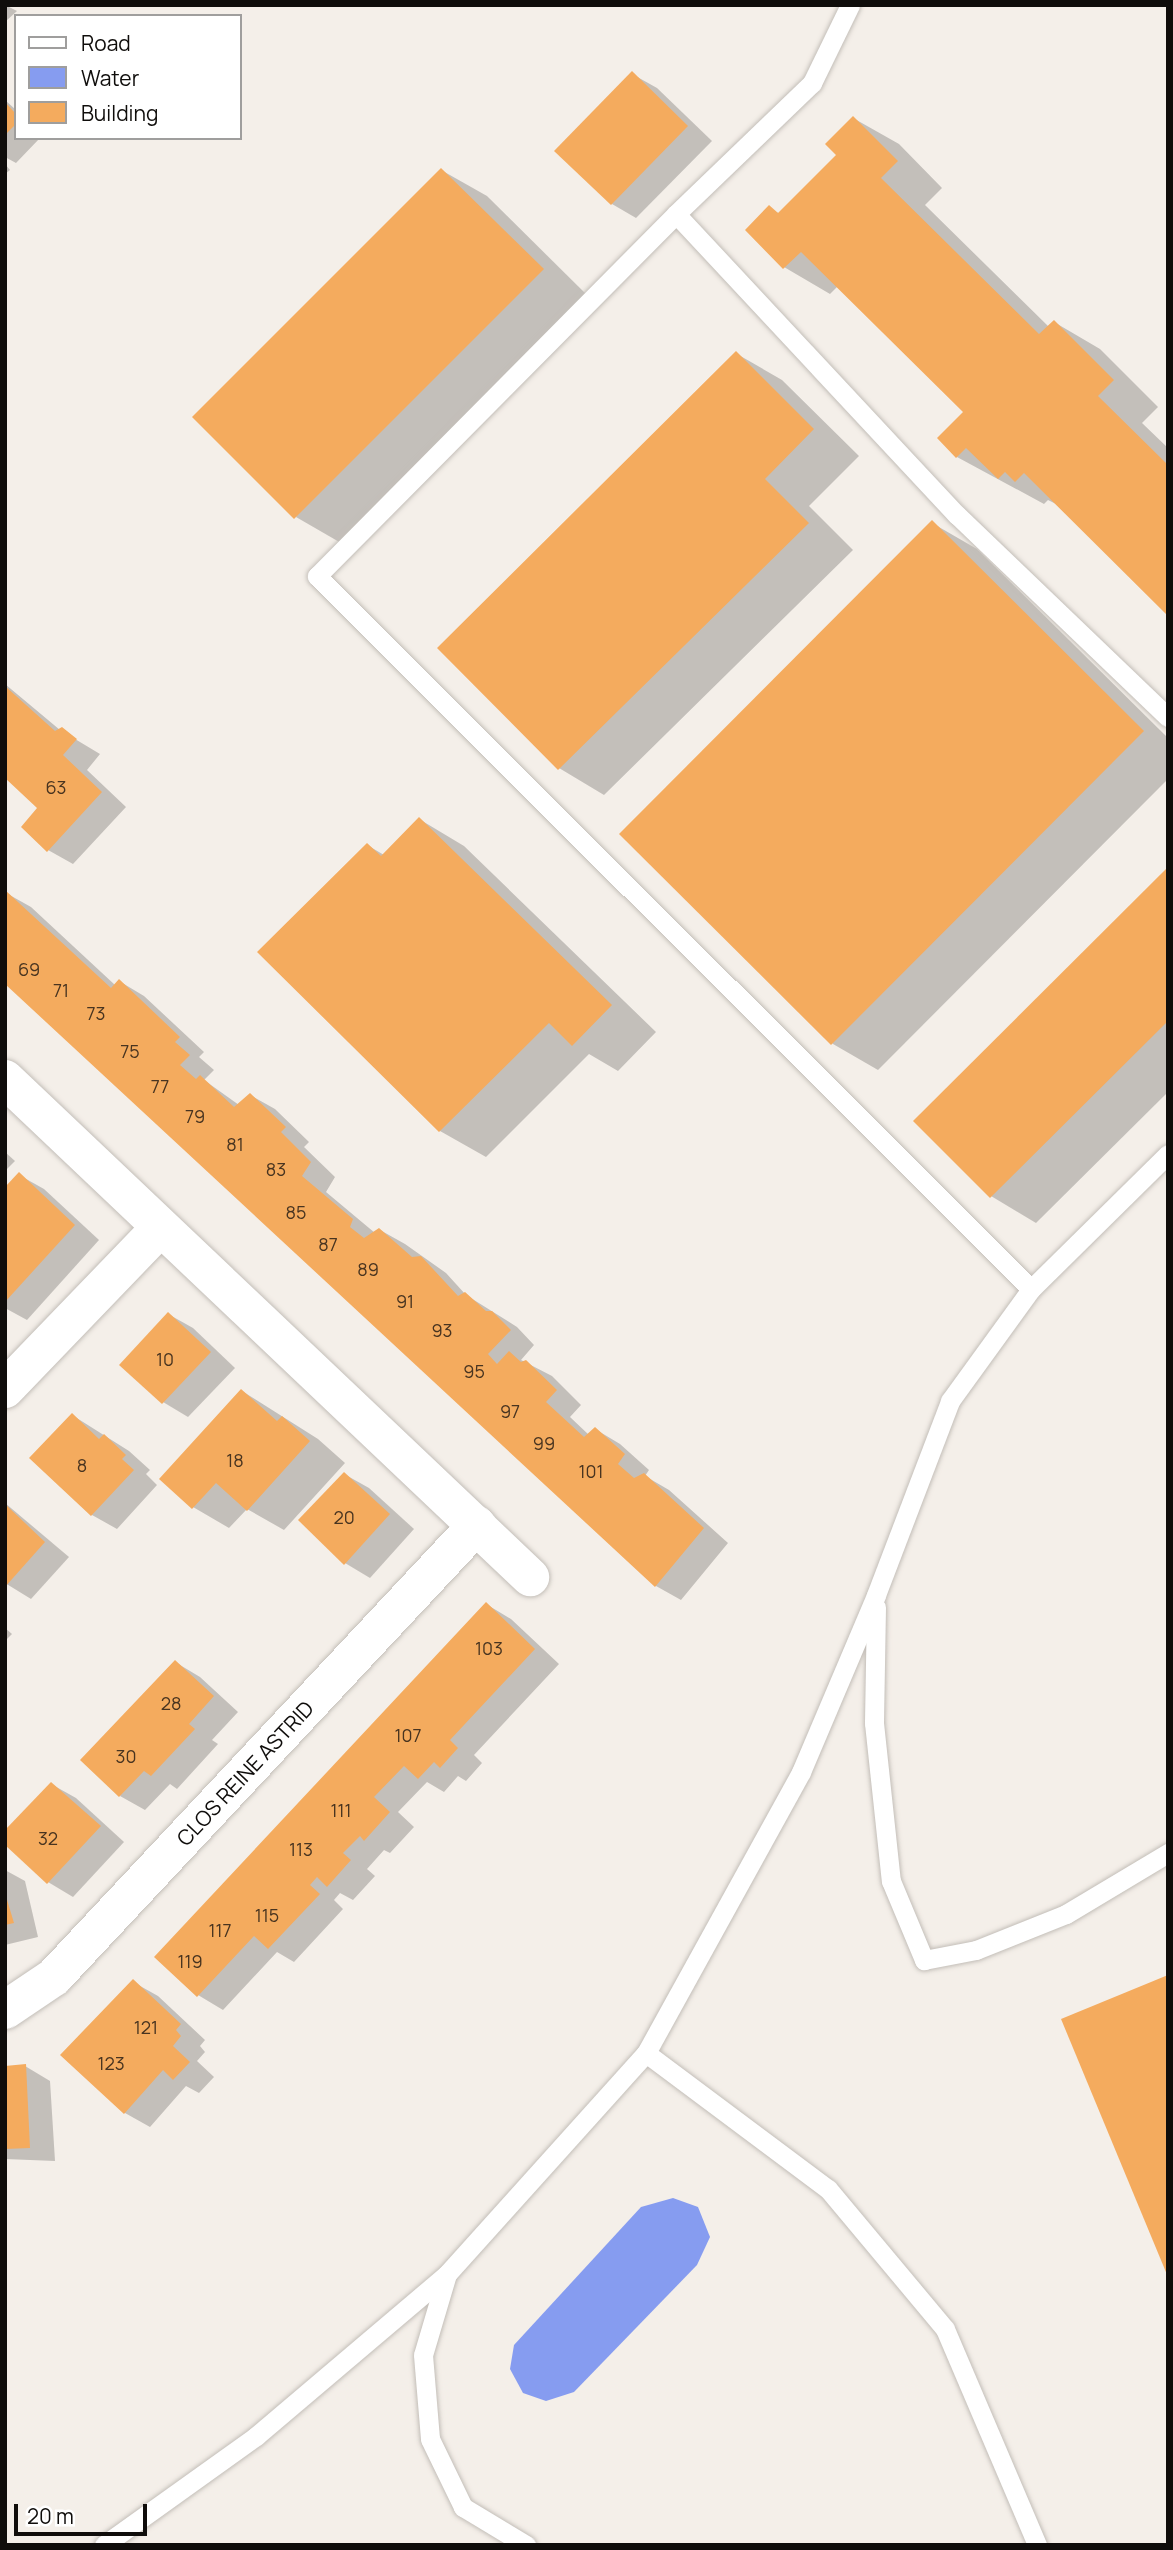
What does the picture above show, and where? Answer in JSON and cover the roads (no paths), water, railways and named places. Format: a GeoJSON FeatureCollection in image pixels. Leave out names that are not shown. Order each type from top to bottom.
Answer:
{"type":"FeatureCollection","features":[{"type":"Feature","properties":{"kind":"street"},"geometry":{"type":"LineString","coordinates":[[5,1079],[530,1577]]}},
{"type":"Feature","properties":{"kind":"street"},"geometry":{"type":"LineString","coordinates":[[5,1389],[160,1228]]}},
{"type":"Feature","properties":{"kind":"street","name":"CLOS REINE ASTRID"},"geometry":{"type":"LineString","coordinates":[[5,2010],[54,1978],[477,1525]]}},
{"type":"Feature","properties":{"kind":"lane"},"geometry":{"type":"LineString","coordinates":[[851,8],[812,83],[676,214],[317,576],[1031,1289]]}},
{"type":"Feature","properties":{"kind":"lane"},"geometry":{"type":"LineString","coordinates":[[676,214],[957,515],[1168,717]]}},
{"type":"Feature","properties":{"kind":"lane"},"geometry":{"type":"LineString","coordinates":[[104,2545],[256,2436],[447,2274],[646,2053],[801,1772],[876,1595],[950,1401],[1031,1289],[1168,1154]]}},
{"type":"Feature","properties":{"kind":"lane"},"geometry":{"type":"LineString","coordinates":[[876,1595],[874,1723],[891,1881],[924,1959],[976,1950],[1066,1914],[1168,1853]]}},
{"type":"Feature","properties":{"kind":"lane"},"geometry":{"type":"LineString","coordinates":[[646,2053],[828,2189],[946,2329],[1037,2545]]}},
{"type":"Feature","properties":{"kind":"lane"},"geometry":{"type":"LineString","coordinates":[[447,2274],[424,2355],[430,2439],[463,2507],[526,2545]]}},
{"type":"Feature","properties":{"kind":"water"},"geometry":{"type":"Polygon","coordinates":[[[673,2198],[698,2207],[710,2237],[697,2265],[574,2392],[546,2401],[523,2393],[510,2369],[514,2345],[641,2207],[673,2198]]]}}]}
